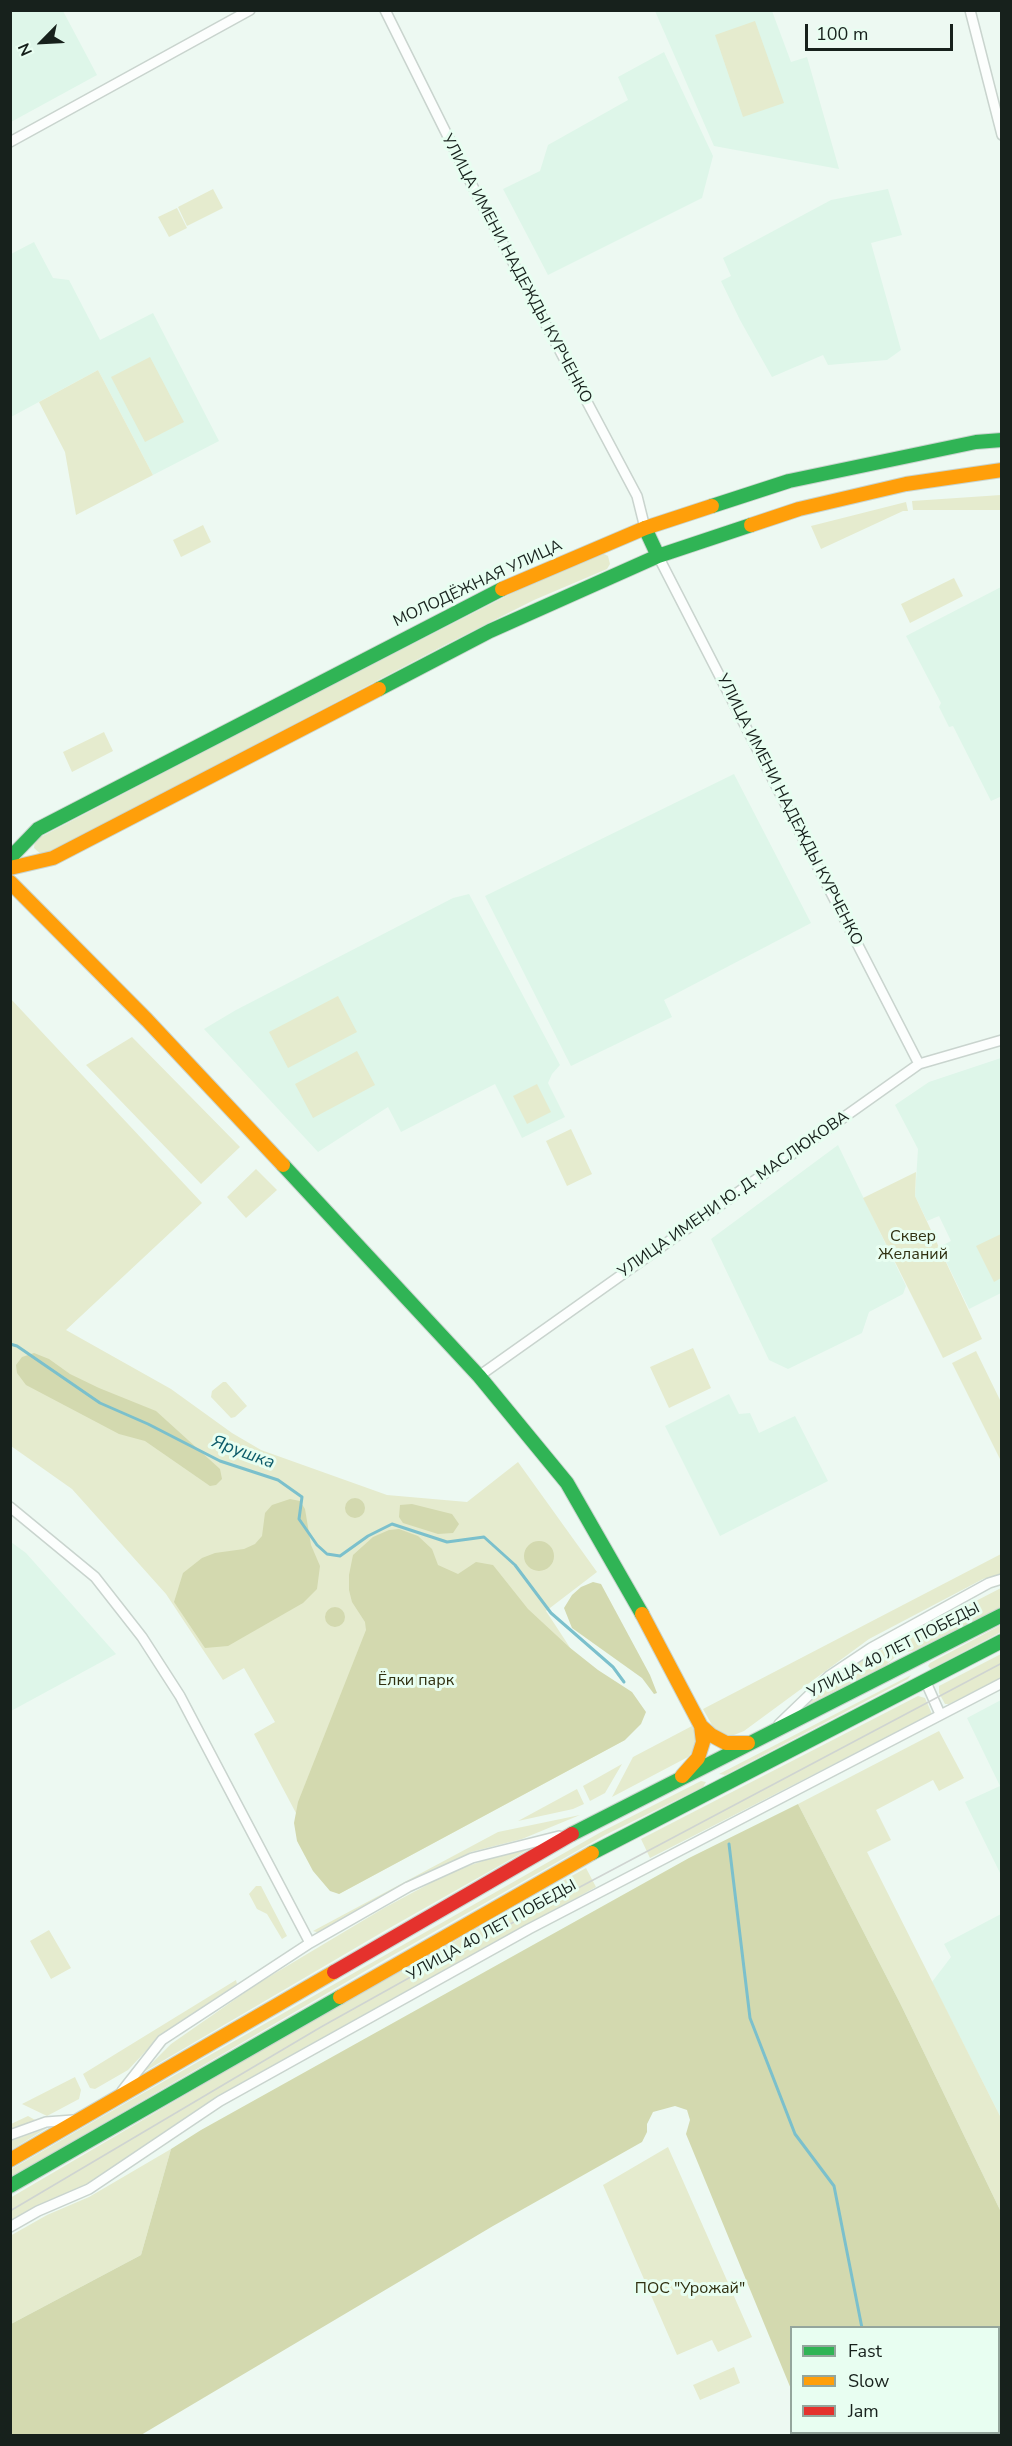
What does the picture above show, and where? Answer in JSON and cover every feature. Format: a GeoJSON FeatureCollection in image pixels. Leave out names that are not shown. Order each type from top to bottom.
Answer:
{"type":"FeatureCollection","features":[{"type":"Feature","properties":{"kind":"main road","name":"МОЛОДЁЖНАЯ УЛИЦА"},"geometry":{"type":"LineString","coordinates":[[10,858],[38,829],[345,668],[475,601],[645,528],[789,481],[964,444],[1002,440]]}},
{"type":"Feature","properties":{"kind":"main road"},"geometry":{"type":"LineString","coordinates":[[10,868],[53,858],[87,842],[490,631],[658,556],[799,509],[906,484],[1002,470]]}},
{"type":"Feature","properties":{"kind":"main road"},"geometry":{"type":"LineString","coordinates":[[645,528],[658,556]]}},
{"type":"Feature","properties":{"kind":"main road"},"geometry":{"type":"LineString","coordinates":[[10,882],[161,1035],[479,1376],[567,1483],[657,1640],[701,1726],[711,1736],[726,1743],[748,1743]]}},
{"type":"Feature","properties":{"kind":"main road","name":"УЛИЦА 40 ЛЕТ ПОБЕДЫ"},"geometry":{"type":"LineString","coordinates":[[10,2160],[573,1833],[1002,1615]]}},
{"type":"Feature","properties":{"kind":"main road","name":"УЛИЦА 40 ЛЕТ ПОБЕДЫ"},"geometry":{"type":"LineString","coordinates":[[10,2186],[615,1840],[1002,1641]]}},
{"type":"Feature","properties":{"kind":"main road"},"geometry":{"type":"LineString","coordinates":[[914,1659],[925,1680]]}},
{"type":"Feature","properties":{"kind":"main road"},"geometry":{"type":"LineString","coordinates":[[682,1776],[698,1758],[703,1742],[701,1726]]}},
{"type":"Feature","properties":{"kind":"main road"},"geometry":{"type":"LineString","coordinates":[[707,1763],[719,1787]]}},
{"type":"Feature","properties":{"kind":"street"},"geometry":{"type":"LineString","coordinates":[[10,142],[250,10]]}},
{"type":"Feature","properties":{"kind":"street","name":"УЛИЦА ИМЕНИ НАДЕЖДЫ КУРЧЕНКО"},"geometry":{"type":"LineString","coordinates":[[385,10],[474,189],[637,496],[645,528]]}},
{"type":"Feature","properties":{"kind":"street"},"geometry":{"type":"LineString","coordinates":[[970,10],[1002,135]]}},
{"type":"Feature","properties":{"kind":"street","name":"УЛИЦА ИМЕНИ НАДЕЖДЫ КУРЧЕНКО"},"geometry":{"type":"LineString","coordinates":[[658,556],[919,1064]]}},
{"type":"Feature","properties":{"kind":"street","name":"УЛИЦА ИМЕНИ Ю. Д. МАСЛЮКОВА"},"geometry":{"type":"LineString","coordinates":[[479,1376],[919,1064],[1002,1040]]}},
{"type":"Feature","properties":{"kind":"street"},"geometry":{"type":"LineString","coordinates":[[10,1507],[95,1577],[142,1637],[180,1696],[310,1943]]}},
{"type":"Feature","properties":{"kind":"street","name":"УЛИЦА 40 ЛЕТ ПОБЕДЫ"},"geometry":{"type":"LineString","coordinates":[[770,1732],[829,1676],[871,1648],[989,1583],[1002,1579]]}},
{"type":"Feature","properties":{"kind":"street"},"geometry":{"type":"LineString","coordinates":[[925,1680],[940,1714]]}},
{"type":"Feature","properties":{"kind":"street","name":"УЛИЦА 40 ЛЕТ ПОБЕДЫ"},"geometry":{"type":"LineString","coordinates":[[10,2227],[88,2188],[220,2101],[529,1929],[1002,1683]]}},
{"type":"Feature","properties":{"kind":"street","name":"УЛИЦА 40 ЛЕТ ПОБЕДЫ"},"geometry":{"type":"LineString","coordinates":[[116,2099],[162,2040],[310,1943],[408,1887],[471,1858],[573,1833]]}},
{"type":"Feature","properties":{"kind":"street","name":"УЛИЦА 40 ЛЕТ ПОБЕДЫ"},"geometry":{"type":"LineString","coordinates":[[10,2135],[46,2122],[78,2120]]}},
{"type":"Feature","properties":{"kind":"shaded area"},"geometry":{"type":"Polygon","coordinates":[[[11,10],[63,11],[97,75],[11,122],[11,10]]]}},
{"type":"Feature","properties":{"kind":"shaded area"},"geometry":{"type":"Polygon","coordinates":[[[655,11],[772,11],[791,62],[807,57],[839,169],[714,146],[655,11]]]}},
{"type":"Feature","properties":{"kind":"shaded area"},"geometry":{"type":"Polygon","coordinates":[[[664,52],[713,156],[702,198],[548,275],[503,189],[540,171],[548,145],[628,100],[618,77],[664,52]]]}},
{"type":"Feature","properties":{"kind":"shaded area"},"geometry":{"type":"Polygon","coordinates":[[[888,189],[902,235],[871,243],[901,350],[887,360],[828,365],[823,355],[772,377],[721,281],[731,276],[723,258],[831,200],[888,189]]]}},
{"type":"Feature","properties":{"kind":"shaded area"},"geometry":{"type":"Polygon","coordinates":[[[34,242],[53,278],[69,280],[100,340],[153,313],[219,441],[153,475],[98,370],[11,417],[11,254],[34,242]]]}},
{"type":"Feature","properties":{"kind":"shaded area"},"geometry":{"type":"Polygon","coordinates":[[[1001,587],[1002,796],[991,801],[953,726],[949,727],[939,707],[941,703],[906,636],[1001,587]]]}},
{"type":"Feature","properties":{"kind":"shaded area"},"geometry":{"type":"Polygon","coordinates":[[[734,774],[811,923],[664,1000],[672,1017],[571,1066],[485,896],[734,774]]]}},
{"type":"Feature","properties":{"kind":"shaded area"},"geometry":{"type":"Polygon","coordinates":[[[469,894],[560,1065],[548,1083],[565,1117],[522,1138],[495,1084],[401,1132],[388,1107],[318,1152],[204,1029],[236,1010],[453,898],[469,894]]]}},
{"type":"Feature","properties":{"kind":"shaded area"},"geometry":{"type":"Polygon","coordinates":[[[1001,1058],[1001,1293],[969,1309],[939,1247],[951,1241],[939,1216],[927,1221],[915,1196],[918,1149],[895,1105],[929,1082],[1001,1058]]]}},
{"type":"Feature","properties":{"kind":"shaded area"},"geometry":{"type":"Polygon","coordinates":[[[838,1145],[906,1286],[903,1294],[869,1312],[862,1333],[788,1369],[769,1360],[711,1239],[838,1145]]]}},
{"type":"Feature","properties":{"kind":"shaded area"},"geometry":{"type":"Polygon","coordinates":[[[729,1394],[739,1414],[750,1413],[759,1433],[795,1416],[828,1481],[720,1536],[665,1426],[729,1394]]]}},
{"type":"Feature","properties":{"kind":"shaded area"},"geometry":{"type":"Polygon","coordinates":[[[11,1542],[26,1553],[116,1654],[11,1711],[11,1542]]]}},
{"type":"Feature","properties":{"kind":"shaded area"},"geometry":{"type":"Polygon","coordinates":[[[1001,1700],[1001,1875],[965,1802],[1000,1786],[967,1718],[1001,1700]]]}},
{"type":"Feature","properties":{"kind":"shaded area"},"geometry":{"type":"Polygon","coordinates":[[[1001,1914],[1001,2118],[932,1982],[951,1957],[944,1944],[1001,1914]]]}},
{"type":"Feature","properties":{"kind":"green space"},"geometry":{"type":"Polygon","coordinates":[[[755,21],[784,103],[743,117],[715,35],[755,21]]]}},
{"type":"Feature","properties":{"kind":"green space"},"geometry":{"type":"Polygon","coordinates":[[[213,189],[223,208],[187,226],[178,207],[213,189]]]}},
{"type":"Feature","properties":{"kind":"green space"},"geometry":{"type":"Polygon","coordinates":[[[177,208],[187,228],[169,237],[158,217],[177,208]]]}},
{"type":"Feature","properties":{"kind":"green space"},"geometry":{"type":"Polygon","coordinates":[[[150,357],[184,422],[145,442],[111,377],[150,357]]]}},
{"type":"Feature","properties":{"kind":"green space"},"geometry":{"type":"Polygon","coordinates":[[[98,370],[153,475],[76,515],[65,452],[39,402],[98,370]]]}},
{"type":"Feature","properties":{"kind":"green space"},"geometry":{"type":"Polygon","coordinates":[[[1001,495],[1001,510],[913,510],[912,501],[1001,495]]]}},
{"type":"Feature","properties":{"kind":"green space"},"geometry":{"type":"Polygon","coordinates":[[[906,502],[908,511],[903,511],[821,549],[811,526],[906,502]]]}},
{"type":"Feature","properties":{"kind":"green space"},"geometry":{"type":"Polygon","coordinates":[[[203,525],[211,542],[181,557],[173,540],[203,525]]]}},
{"type":"Feature","properties":{"kind":"green space"},"geometry":{"type":"Polygon","coordinates":[[[599,554],[608,556],[610,564],[607,569],[534,600],[445,645],[43,856],[34,848],[35,840],[280,712],[528,585],[599,554]]]}},
{"type":"Feature","properties":{"kind":"green space"},"geometry":{"type":"Polygon","coordinates":[[[954,578],[963,596],[910,623],[901,604],[954,578]]]}},
{"type":"Feature","properties":{"kind":"green space"},"geometry":{"type":"Polygon","coordinates":[[[104,732],[113,751],[72,772],[63,752],[104,732]]]}},
{"type":"Feature","properties":{"kind":"green space"},"geometry":{"type":"Polygon","coordinates":[[[338,996],[357,1032],[288,1068],[269,1032],[338,996]]]}},
{"type":"Feature","properties":{"kind":"green space","name":"Ёлки парк"},"geometry":{"type":"Polygon","coordinates":[[[10,998],[202,1203],[66,1330],[171,1389],[232,1433],[261,1450],[387,1495],[467,1502],[518,1462],[597,1572],[546,1611],[588,1675],[625,1740],[339,1894],[254,1734],[275,1722],[244,1668],[223,1680],[166,1594],[72,1489],[11,1446],[10,998]]]}},
{"type":"Feature","properties":{"kind":"green space"},"geometry":{"type":"Polygon","coordinates":[[[132,1037],[240,1147],[201,1184],[86,1065],[132,1037]]]}},
{"type":"Feature","properties":{"kind":"green space"},"geometry":{"type":"Polygon","coordinates":[[[357,1051],[375,1085],[313,1118],[295,1084],[357,1051]]]}},
{"type":"Feature","properties":{"kind":"green space"},"geometry":{"type":"Polygon","coordinates":[[[537,1084],[551,1112],[527,1124],[513,1096],[537,1084]]]}},
{"type":"Feature","properties":{"kind":"green space"},"geometry":{"type":"Polygon","coordinates":[[[571,1129],[592,1174],[567,1186],[546,1141],[571,1129]]]}},
{"type":"Feature","properties":{"kind":"green space"},"geometry":{"type":"Polygon","coordinates":[[[256,1169],[277,1190],[246,1218],[227,1197],[256,1169]]]}},
{"type":"Feature","properties":{"kind":"green space","name":"Сквер Желаний"},"geometry":{"type":"Polygon","coordinates":[[[916,1172],[915,1196],[982,1339],[943,1358],[863,1198],[916,1172]]]}},
{"type":"Feature","properties":{"kind":"green space"},"geometry":{"type":"Polygon","coordinates":[[[1001,1234],[1001,1278],[994,1282],[976,1246],[1001,1234]]]}},
{"type":"Feature","properties":{"kind":"green space"},"geometry":{"type":"Polygon","coordinates":[[[693,1348],[711,1388],[669,1408],[650,1367],[693,1348]]]}},
{"type":"Feature","properties":{"kind":"green space"},"geometry":{"type":"Polygon","coordinates":[[[976,1351],[1001,1402],[1001,1461],[952,1363],[976,1351]]]}},
{"type":"Feature","properties":{"kind":"green space"},"geometry":{"type":"Polygon","coordinates":[[[34,1353],[49,1359],[70,1374],[99,1388],[156,1411],[220,1469],[222,1479],[216,1485],[210,1486],[145,1441],[119,1434],[26,1385],[17,1373],[16,1365],[22,1357],[34,1353]]]}},
{"type":"Feature","properties":{"kind":"green space"},"geometry":{"type":"Polygon","coordinates":[[[226,1382],[247,1406],[235,1417],[231,1418],[211,1397],[212,1391],[226,1382]]]}},
{"type":"Feature","properties":{"kind":"green space"},"geometry":{"type":"Polygon","coordinates":[[[351,1498],[359,1498],[365,1504],[365,1512],[359,1518],[351,1518],[345,1512],[345,1504],[351,1498]]]}},
{"type":"Feature","properties":{"kind":"green space"},"geometry":{"type":"Polygon","coordinates":[[[290,1499],[300,1501],[305,1509],[311,1545],[320,1566],[317,1589],[303,1603],[228,1646],[205,1648],[174,1602],[183,1573],[202,1558],[215,1553],[244,1549],[255,1544],[262,1536],[265,1513],[272,1505],[290,1499]]]}},
{"type":"Feature","properties":{"kind":"green space"},"geometry":{"type":"Polygon","coordinates":[[[412,1504],[452,1514],[459,1524],[453,1533],[438,1534],[403,1523],[399,1517],[400,1505],[412,1504]]]}},
{"type":"Feature","properties":{"kind":"green space"},"geometry":{"type":"Polygon","coordinates":[[[399,1529],[418,1536],[432,1549],[438,1565],[458,1574],[476,1562],[493,1565],[528,1609],[569,1647],[598,1670],[632,1692],[646,1712],[641,1724],[625,1740],[339,1894],[330,1891],[313,1871],[297,1841],[294,1823],[298,1802],[366,1630],[365,1622],[352,1602],[349,1590],[353,1555],[373,1537],[389,1530],[399,1529]]]}},
{"type":"Feature","properties":{"kind":"green space"},"geometry":{"type":"Polygon","coordinates":[[[539,1541],[550,1545],[554,1556],[550,1567],[539,1571],[528,1567],[524,1556],[528,1545],[539,1541]]]}},
{"type":"Feature","properties":{"kind":"green space"},"geometry":{"type":"Polygon","coordinates":[[[1001,1554],[1001,1574],[983,1579],[869,1639],[744,1731],[729,1737],[717,1734],[703,1709],[1001,1554]]]}},
{"type":"Feature","properties":{"kind":"green space"},"geometry":{"type":"Polygon","coordinates":[[[593,1582],[601,1584],[650,1675],[657,1693],[654,1694],[642,1678],[572,1628],[564,1608],[572,1595],[581,1587],[593,1582]]]}},
{"type":"Feature","properties":{"kind":"green space"},"geometry":{"type":"Polygon","coordinates":[[[1001,1588],[1001,1607],[913,1651],[900,1653],[886,1665],[805,1706],[856,1663],[1001,1588]]]}},
{"type":"Feature","properties":{"kind":"green space"},"geometry":{"type":"Polygon","coordinates":[[[335,1607],[342,1610],[345,1617],[342,1624],[335,1627],[328,1624],[325,1617],[328,1610],[335,1607]]]}},
{"type":"Feature","properties":{"kind":"green space"},"geometry":{"type":"Polygon","coordinates":[[[1001,1625],[1001,1632],[931,1669],[928,1666],[930,1663],[1001,1625]]]}},
{"type":"Feature","properties":{"kind":"green space"},"geometry":{"type":"Polygon","coordinates":[[[1001,1654],[1001,1678],[945,1704],[939,1693],[939,1686],[1001,1654]]]}},
{"type":"Feature","properties":{"kind":"green space"},"geometry":{"type":"Polygon","coordinates":[[[911,1675],[908,1679],[725,1775],[719,1774],[911,1675]]]}},
{"type":"Feature","properties":{"kind":"green space"},"geometry":{"type":"Polygon","coordinates":[[[918,1696],[925,1698],[932,1714],[650,1858],[641,1839],[918,1696]]]}},
{"type":"Feature","properties":{"kind":"green space"},"geometry":{"type":"Polygon","coordinates":[[[692,1726],[697,1737],[696,1747],[688,1757],[612,1797],[633,1757],[692,1726]]]}},
{"type":"Feature","properties":{"kind":"green space"},"geometry":{"type":"Polygon","coordinates":[[[939,1731],[964,1778],[939,1791],[933,1780],[876,1810],[891,1840],[867,1852],[1001,2118],[1001,2212],[901,2005],[798,1804],[939,1731]]]}},
{"type":"Feature","properties":{"kind":"green space"},"geometry":{"type":"Polygon","coordinates":[[[622,1764],[605,1793],[590,1801],[583,1786],[622,1764]]]}},
{"type":"Feature","properties":{"kind":"green space"},"geometry":{"type":"Polygon","coordinates":[[[701,1781],[706,1782],[703,1787],[605,1835],[379,1963],[11,2177],[10,2170],[103,2116],[601,1832],[701,1781]]]}},
{"type":"Feature","properties":{"kind":"green space"},"geometry":{"type":"Polygon","coordinates":[[[577,1789],[584,1804],[573,1809],[518,1821],[577,1789]]]}},
{"type":"Feature","properties":{"kind":"green space"},"geometry":{"type":"Polygon","coordinates":[[[798,1804],[901,2005],[1001,2212],[1001,2435],[811,2435],[1000,2434],[1000,2326],[790,2326],[790,2387],[686,2134],[690,2120],[687,2110],[675,2106],[653,2112],[642,2142],[493,2226],[141,2435],[11,2435],[11,2324],[141,2255],[171,2149],[201,2130],[689,1858],[798,1804]]]}},
{"type":"Feature","properties":{"kind":"green space"},"geometry":{"type":"Polygon","coordinates":[[[580,1815],[522,1839],[471,1852],[320,1933],[313,1931],[498,1832],[580,1815]]]}},
{"type":"Feature","properties":{"kind":"green space"},"geometry":{"type":"Polygon","coordinates":[[[527,1850],[142,2073],[171,2044],[257,1984],[384,1908],[451,1872],[491,1858],[527,1850]]]}},
{"type":"Feature","properties":{"kind":"green space"},"geometry":{"type":"Polygon","coordinates":[[[586,1868],[596,1887],[311,2048],[90,2185],[11,2224],[10,2198],[301,2027],[586,1868]]]}},
{"type":"Feature","properties":{"kind":"green space"},"geometry":{"type":"Polygon","coordinates":[[[256,1886],[261,1886],[287,1936],[282,1939],[267,1914],[257,1909],[249,1894],[256,1886]]]}},
{"type":"Feature","properties":{"kind":"green space"},"geometry":{"type":"Polygon","coordinates":[[[49,1930],[71,1968],[51,1979],[30,1941],[49,1930]]]}},
{"type":"Feature","properties":{"kind":"green space"},"geometry":{"type":"Polygon","coordinates":[[[236,1980],[237,1984],[161,2035],[128,2070],[95,2089],[90,2088],[83,2074],[236,1980]]]}},
{"type":"Feature","properties":{"kind":"green space"},"geometry":{"type":"Polygon","coordinates":[[[75,2077],[81,2090],[79,2099],[47,2116],[22,2104],[75,2077]]]}},
{"type":"Feature","properties":{"kind":"green space"},"geometry":{"type":"Polygon","coordinates":[[[28,2116],[37,2121],[11,2131],[11,2124],[28,2116]]]}},
{"type":"Feature","properties":{"kind":"green space"},"geometry":{"type":"Polygon","coordinates":[[[47,2128],[11,2150],[11,2141],[47,2128]]]}},
{"type":"Feature","properties":{"kind":"green space","name":"ПОС \"Урожай\""},"geometry":{"type":"Polygon","coordinates":[[[668,2147],[752,2337],[718,2352],[712,2340],[677,2355],[603,2185],[668,2147]]]}},
{"type":"Feature","properties":{"kind":"green space"},"geometry":{"type":"Polygon","coordinates":[[[171,2149],[141,2255],[11,2324],[10,2236],[47,2215],[89,2197],[171,2149]]]}},
{"type":"Feature","properties":{"kind":"green space"},"geometry":{"type":"Polygon","coordinates":[[[734,2367],[740,2383],[700,2400],[693,2385],[734,2367]]]}},
{"type":"Feature","properties":{"kind":"waterway","name":"Ярушка"},"geometry":{"type":"LineString","coordinates":[[10,1344],[17,1346],[100,1403],[148,1424],[220,1461],[278,1480],[302,1497],[299,1519],[317,1545],[327,1554],[340,1556],[368,1536],[392,1524],[447,1542],[484,1537],[515,1565],[551,1613],[613,1667],[624,1682]]}},
{"type":"Feature","properties":{"kind":"waterway"},"geometry":{"type":"LineString","coordinates":[[729,1844],[750,2018],[795,2134],[834,2186],[862,2326]]}},
{"type":"Feature","properties":{"kind":"tram line"},"geometry":{"type":"LineString","coordinates":[[10,2211],[321,2027],[416,1974],[1002,1663]]}},
{"type":"Feature","properties":{"kind":"traffic: fast"},"geometry":{"type":"LineString","coordinates":[[712,506],[789,481],[976,442],[1002,440]]}},
{"type":"Feature","properties":{"kind":"traffic: fast"},"geometry":{"type":"LineString","coordinates":[[379,689],[490,631],[658,556],[751,525]]}},
{"type":"Feature","properties":{"kind":"traffic: fast"},"geometry":{"type":"LineString","coordinates":[[645,528],[658,556]]}},
{"type":"Feature","properties":{"kind":"traffic: fast"},"geometry":{"type":"LineString","coordinates":[[10,858],[38,829],[502,589]]}},
{"type":"Feature","properties":{"kind":"traffic: fast"},"geometry":{"type":"LineString","coordinates":[[283,1165],[479,1376],[567,1483],[642,1614]]}},
{"type":"Feature","properties":{"kind":"traffic: fast"},"geometry":{"type":"LineString","coordinates":[[572,1834],[1002,1615]]}},
{"type":"Feature","properties":{"kind":"traffic: fast"},"geometry":{"type":"LineString","coordinates":[[592,1853],[1002,1641]]}},
{"type":"Feature","properties":{"kind":"traffic: fast"},"geometry":{"type":"LineString","coordinates":[[10,2186],[340,1997]]}},
{"type":"Feature","properties":{"kind":"traffic: slow"},"geometry":{"type":"LineString","coordinates":[[751,525],[799,509],[906,484],[1002,470]]}},
{"type":"Feature","properties":{"kind":"traffic: slow"},"geometry":{"type":"LineString","coordinates":[[502,589],[645,528],[712,506]]}},
{"type":"Feature","properties":{"kind":"traffic: slow"},"geometry":{"type":"LineString","coordinates":[[10,868],[53,858],[379,689]]}},
{"type":"Feature","properties":{"kind":"traffic: slow"},"geometry":{"type":"LineString","coordinates":[[10,882],[147,1020],[283,1165]]}},
{"type":"Feature","properties":{"kind":"traffic: slow"},"geometry":{"type":"LineString","coordinates":[[642,1614],[701,1726],[703,1742],[698,1758],[682,1776]]}},
{"type":"Feature","properties":{"kind":"traffic: slow"},"geometry":{"type":"LineString","coordinates":[[701,1726],[711,1735],[726,1743],[748,1743]]}},
{"type":"Feature","properties":{"kind":"traffic: slow"},"geometry":{"type":"LineString","coordinates":[[340,1997],[592,1853]]}},
{"type":"Feature","properties":{"kind":"traffic: slow"},"geometry":{"type":"LineString","coordinates":[[10,2160],[334,1972]]}},
{"type":"Feature","properties":{"kind":"traffic: jam"},"geometry":{"type":"LineString","coordinates":[[334,1972],[572,1834]]}}]}
